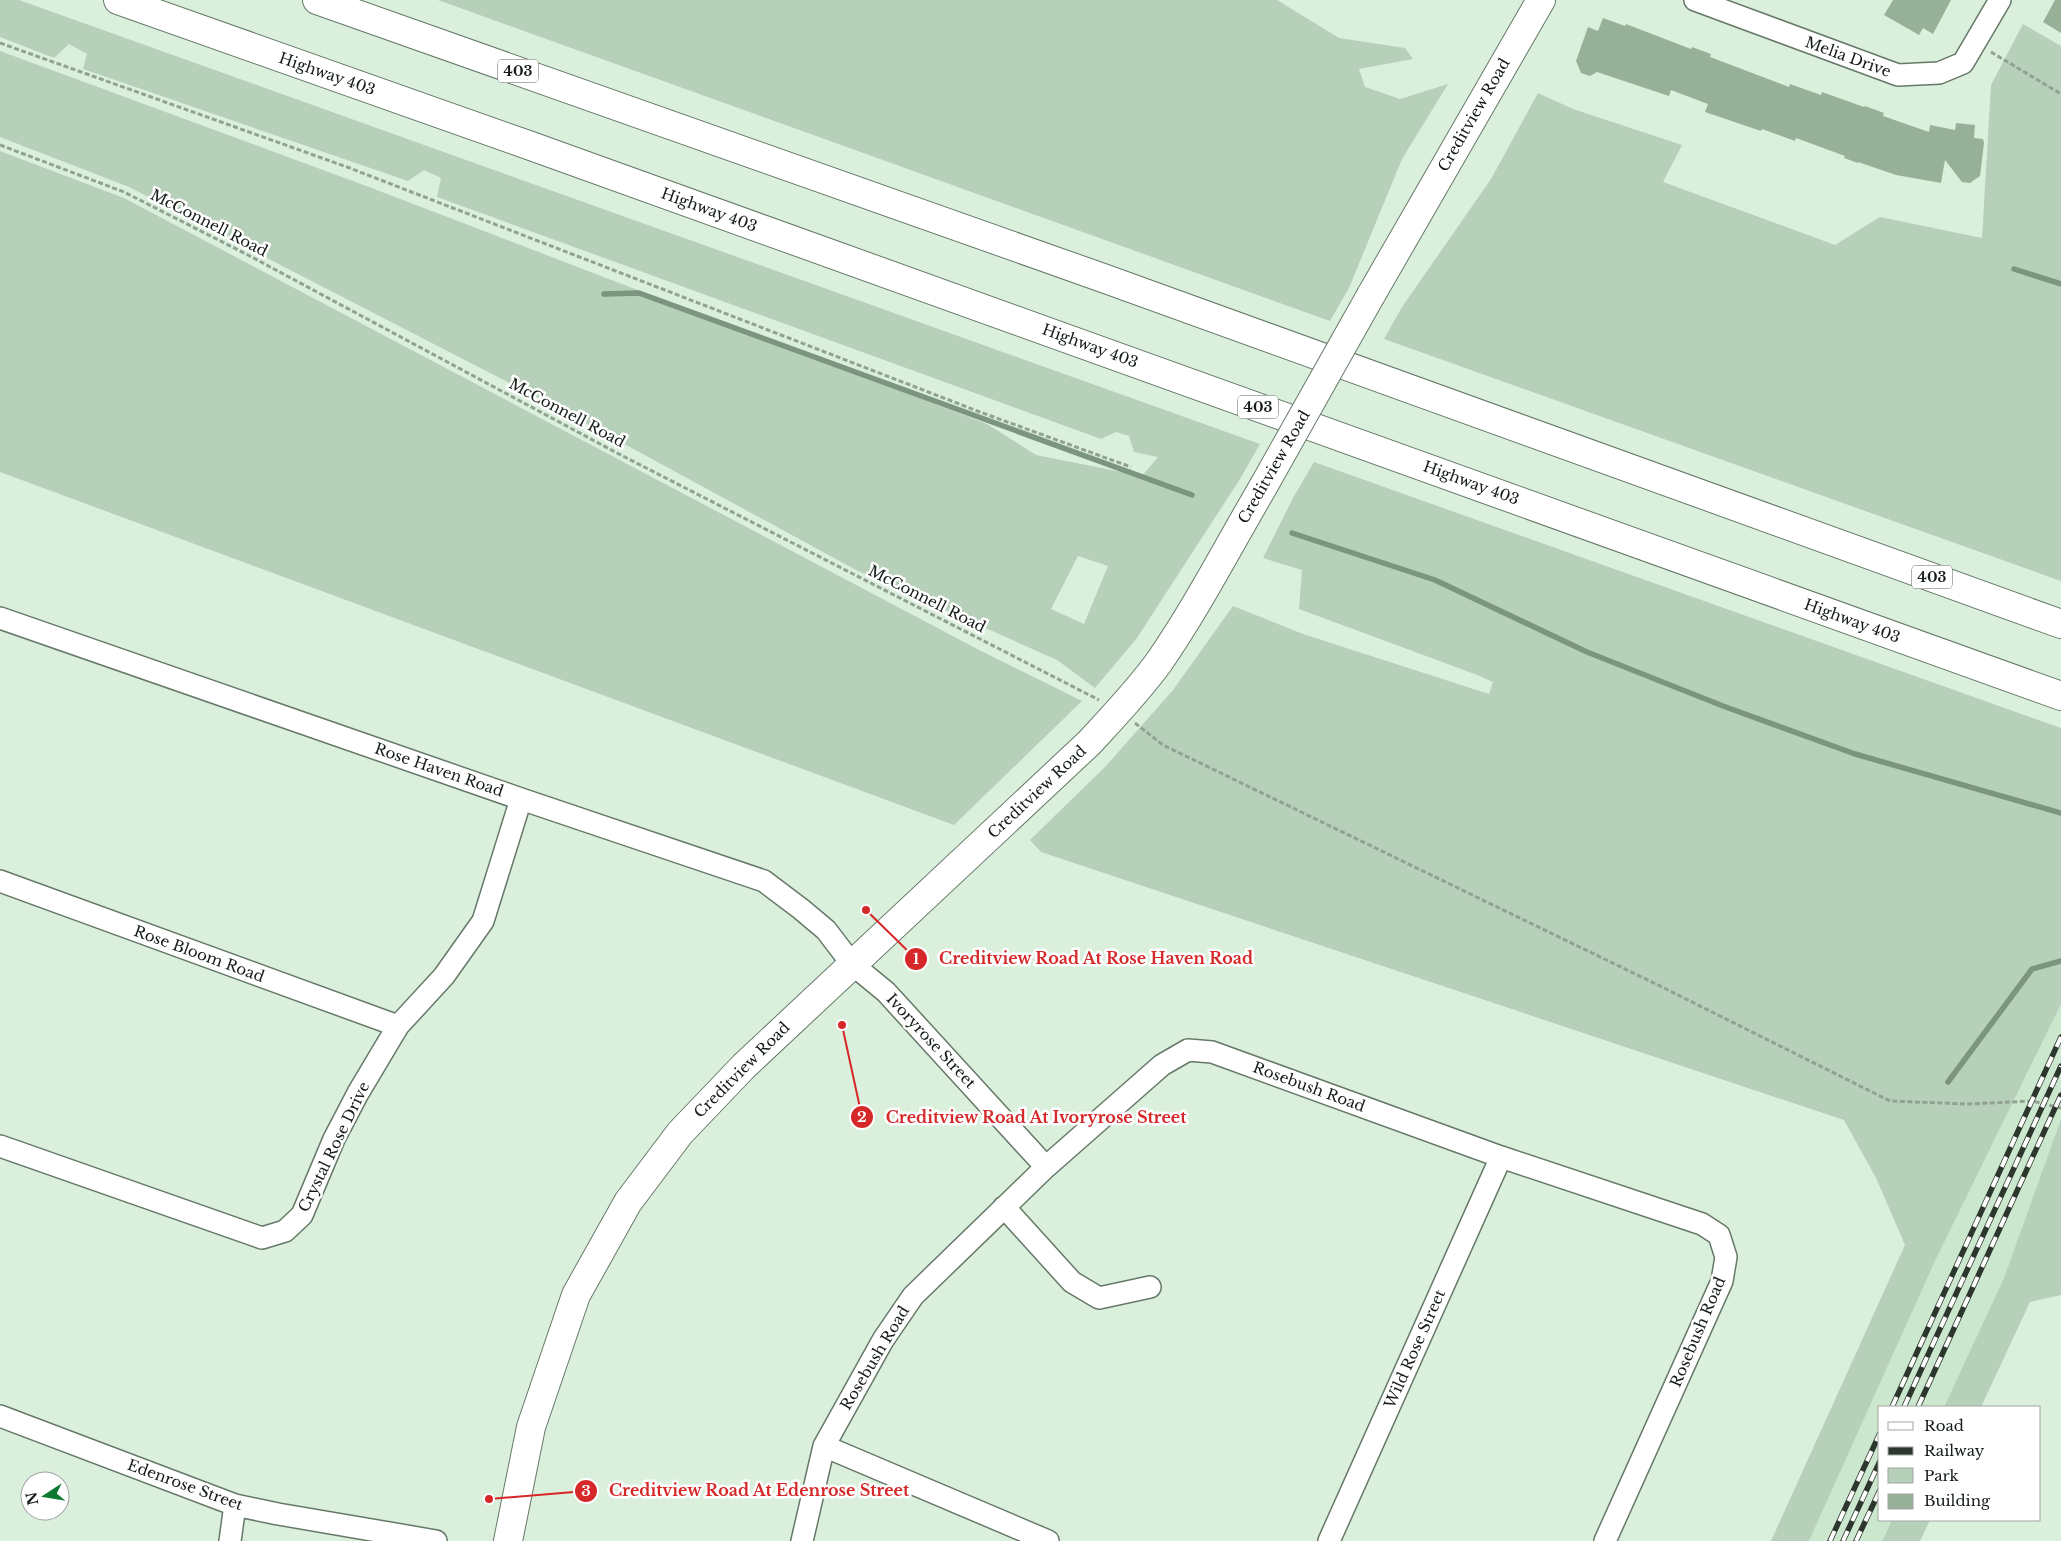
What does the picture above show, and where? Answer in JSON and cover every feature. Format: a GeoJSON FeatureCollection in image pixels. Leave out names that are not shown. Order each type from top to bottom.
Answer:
{"type":"FeatureCollection","features":[{"type":"Feature","properties":{"kind":"main road","name":"Highway 403"},"geometry":{"type":"LineString","coordinates":[[118,0],[540,149],[2061,696]]}},
{"type":"Feature","properties":{"kind":"main road","name":"403"},"geometry":{"type":"LineString","coordinates":[[318,0],[1093,274],[2061,624]]}},
{"type":"Feature","properties":{"kind":"main road","name":"Creditview Road"},"geometry":{"type":"LineString","coordinates":[[508,1541],[531,1427],[576,1295],[628,1202],[680,1133],[744,1066],[1089,743],[1120,711],[1159,662],[1206,586],[1540,0]]}},
{"type":"Feature","properties":{"kind":"street","name":"Melia Drive"},"geometry":{"type":"LineString","coordinates":[[1695,0],[1734,7],[1898,75],[1939,73],[1963,63],[2000,0]]}},
{"type":"Feature","properties":{"kind":"street","name":"Rose Haven Road"},"geometry":{"type":"LineString","coordinates":[[0,618],[521,799],[764,881],[826,930],[852,964]]}},
{"type":"Feature","properties":{"kind":"street","name":"Crystal Rose Drive"},"geometry":{"type":"LineString","coordinates":[[0,1146],[262,1238],[285,1231],[302,1216],[338,1131],[398,1026],[444,976],[483,921],[521,799]]}},
{"type":"Feature","properties":{"kind":"street","name":"Rose Bloom Road"},"geometry":{"type":"LineString","coordinates":[[0,881],[398,1026]]}},
{"type":"Feature","properties":{"kind":"street","name":"Ivoryrose Street"},"geometry":{"type":"LineString","coordinates":[[852,964],[886,992],[1046,1167]]}},
{"type":"Feature","properties":{"kind":"street","name":"Rosebush Road"},"geometry":{"type":"LineString","coordinates":[[802,1541],[824,1446],[883,1340],[912,1296],[1046,1167],[1162,1064],[1188,1050],[1212,1052],[1501,1157],[1702,1224],[1719,1235],[1726,1257],[1722,1281],[1605,1541]]}},
{"type":"Feature","properties":{"kind":"street","name":"Wild Rose Street"},"geometry":{"type":"LineString","coordinates":[[1329,1541],[1501,1157]]}},
{"type":"Feature","properties":{"kind":"street"},"geometry":{"type":"LineString","coordinates":[[1004,1207],[1072,1282],[1099,1298],[1150,1287]]}},
{"type":"Feature","properties":{"kind":"street","name":"Edenrose Street"},"geometry":{"type":"LineString","coordinates":[[0,1416],[235,1505],[436,1541]]}},
{"type":"Feature","properties":{"kind":"street"},"geometry":{"type":"LineString","coordinates":[[824,1446],[1048,1541]]}},
{"type":"Feature","properties":{"kind":"street"},"geometry":{"type":"LineString","coordinates":[[230,1541],[235,1505]]}},
{"type":"Feature","properties":{"kind":"path"},"geometry":{"type":"LineString","coordinates":[[0,42],[347,167],[961,405],[1131,467]]}},
{"type":"Feature","properties":{"kind":"path"},"geometry":{"type":"LineString","coordinates":[[1975,42],[2061,94]]}},
{"type":"Feature","properties":{"kind":"path","name":"McConnell Road"},"geometry":{"type":"LineString","coordinates":[[0,145],[124,192],[248,255],[617,453],[1120,711],[1163,745],[1656,984],[1890,1101],[1968,1104],[2032,1101],[2061,1108]]}},
{"type":"Feature","properties":{"kind":"shaded area"},"geometry":{"type":"Polygon","coordinates":[[[2061,1004],[2061,1119],[2004,1278],[1944,1406],[1878,1406],[1878,1521],[1892,1521],[1882,1541],[1809,1541],[1935,1261],[2061,1004]]]}},
{"type":"Feature","properties":{"kind":"green space"},"geometry":{"type":"Polygon","coordinates":[[[0,0],[19,0],[1260,444],[1240,479],[1137,638],[1095,688],[1057,660],[856,570],[560,409],[129,187],[0,137],[0,51],[369,187],[987,424],[1036,455],[1142,476],[1158,457],[1134,452],[1129,436],[1116,432],[1101,439],[437,197],[441,178],[424,170],[408,181],[83,69],[87,54],[69,44],[54,58],[0,37],[0,0]],[[1078,556],[1051,609],[1084,624],[1108,566],[1078,556]]]}},
{"type":"Feature","properties":{"kind":"green space"},"geometry":{"type":"Polygon","coordinates":[[[438,0],[1277,0],[1339,38],[1405,48],[1413,59],[1359,69],[1365,87],[1400,99],[1448,84],[1402,159],[1349,288],[1330,321],[438,0]]]}},
{"type":"Feature","properties":{"kind":"green space"},"geometry":{"type":"Polygon","coordinates":[[[2023,24],[2061,46],[2061,581],[1384,339],[1402,307],[1491,179],[1538,93],[1573,109],[1682,145],[1663,182],[1835,245],[1880,217],[1982,238],[1991,85],[2023,24]]]}},
{"type":"Feature","properties":{"kind":"green space"},"geometry":{"type":"Polygon","coordinates":[[[0,151],[124,198],[983,652],[1082,701],[954,825],[0,472],[0,151]]]}},
{"type":"Feature","properties":{"kind":"green space"},"geometry":{"type":"Polygon","coordinates":[[[1314,462],[2061,728],[2061,1004],[1935,1261],[1809,1541],[1771,1541],[1905,1245],[1876,1178],[1844,1120],[1041,852],[1030,840],[1106,766],[1173,690],[1233,606],[1303,634],[1489,694],[1493,682],[1480,676],[1299,609],[1302,570],[1263,558],[1293,498],[1314,462]]]}},
{"type":"Feature","properties":{"kind":"green space"},"geometry":{"type":"Polygon","coordinates":[[[2061,1119],[2061,1295],[2030,1302],[1981,1406],[1944,1406],[2004,1278],[2061,1119]]]}},
{"type":"Feature","properties":{"kind":"green space"},"geometry":{"type":"Polygon","coordinates":[[[1892,1521],[1930,1521],[1920,1541],[1882,1541],[1892,1521]]]}},
{"type":"Feature","properties":{"kind":"building"},"geometry":{"type":"Polygon","coordinates":[[[1893,0],[1951,0],[1933,34],[1923,28],[1919,35],[1884,15],[1893,0]]]}},
{"type":"Feature","properties":{"kind":"building"},"geometry":{"type":"Polygon","coordinates":[[[2055,0],[2061,0],[2061,33],[2043,22],[2055,0]]]}},
{"type":"Feature","properties":{"kind":"building"},"geometry":{"type":"Polygon","coordinates":[[[1603,18],[1625,26],[1626,24],[1691,49],[1692,47],[1711,54],[1710,57],[1789,87],[1790,84],[1821,95],[1822,92],[1884,113],[1883,116],[1929,132],[1930,125],[1955,130],[1956,123],[1975,125],[1974,138],[1983,139],[1984,143],[1980,176],[1970,183],[1962,182],[1945,160],[1941,183],[1896,175],[1844,158],[1845,156],[1796,138],[1795,141],[1705,112],[1708,104],[1671,90],[1669,96],[1597,72],[1590,76],[1581,73],[1576,61],[1588,27],[1598,31],[1603,18]]]}},
{"type":"Feature","properties":{"kind":"waterway"},"geometry":{"type":"LineString","coordinates":[[2014,269],[2061,284]]}},
{"type":"Feature","properties":{"kind":"waterway"},"geometry":{"type":"LineString","coordinates":[[604,294],[639,293],[1192,495]]}},
{"type":"Feature","properties":{"kind":"waterway"},"geometry":{"type":"LineString","coordinates":[[1292,533],[1435,580],[1587,652],[1723,706],[1855,754],[2061,813]]}},
{"type":"Feature","properties":{"kind":"waterway"},"geometry":{"type":"LineString","coordinates":[[1948,1082],[2032,969],[2061,961]]}},
{"type":"Feature","properties":{"kind":"railway"},"geometry":{"type":"LineString","coordinates":[[1892,1406],[2061,1037]]}},
{"type":"Feature","properties":{"kind":"railway"},"geometry":{"type":"LineString","coordinates":[[1904,1406],[2061,1066]]}},
{"type":"Feature","properties":{"kind":"railway"},"geometry":{"type":"LineString","coordinates":[[1918,1406],[2061,1095]]}},
{"type":"Feature","properties":{"kind":"railway"},"geometry":{"type":"LineString","coordinates":[[1830,1541],[1878,1437]]}},
{"type":"Feature","properties":{"kind":"railway"},"geometry":{"type":"LineString","coordinates":[[1843,1541],[1878,1465]]}},
{"type":"Feature","properties":{"kind":"railway"},"geometry":{"type":"LineString","coordinates":[[1856,1541],[1878,1494]]}},
{"type":"Feature","properties":{"kind":"place","name":"Creditview Road At Rose Haven Road"},"geometry":{"type":"Point","coordinates":[866,910]}},
{"type":"Feature","properties":{"kind":"place","name":"Creditview Road At Ivoryrose Street"},"geometry":{"type":"Point","coordinates":[842,1025]}},
{"type":"Feature","properties":{"kind":"place","name":"Creditview Road At Edenrose Street"},"geometry":{"type":"Point","coordinates":[489,1499]}}]}
